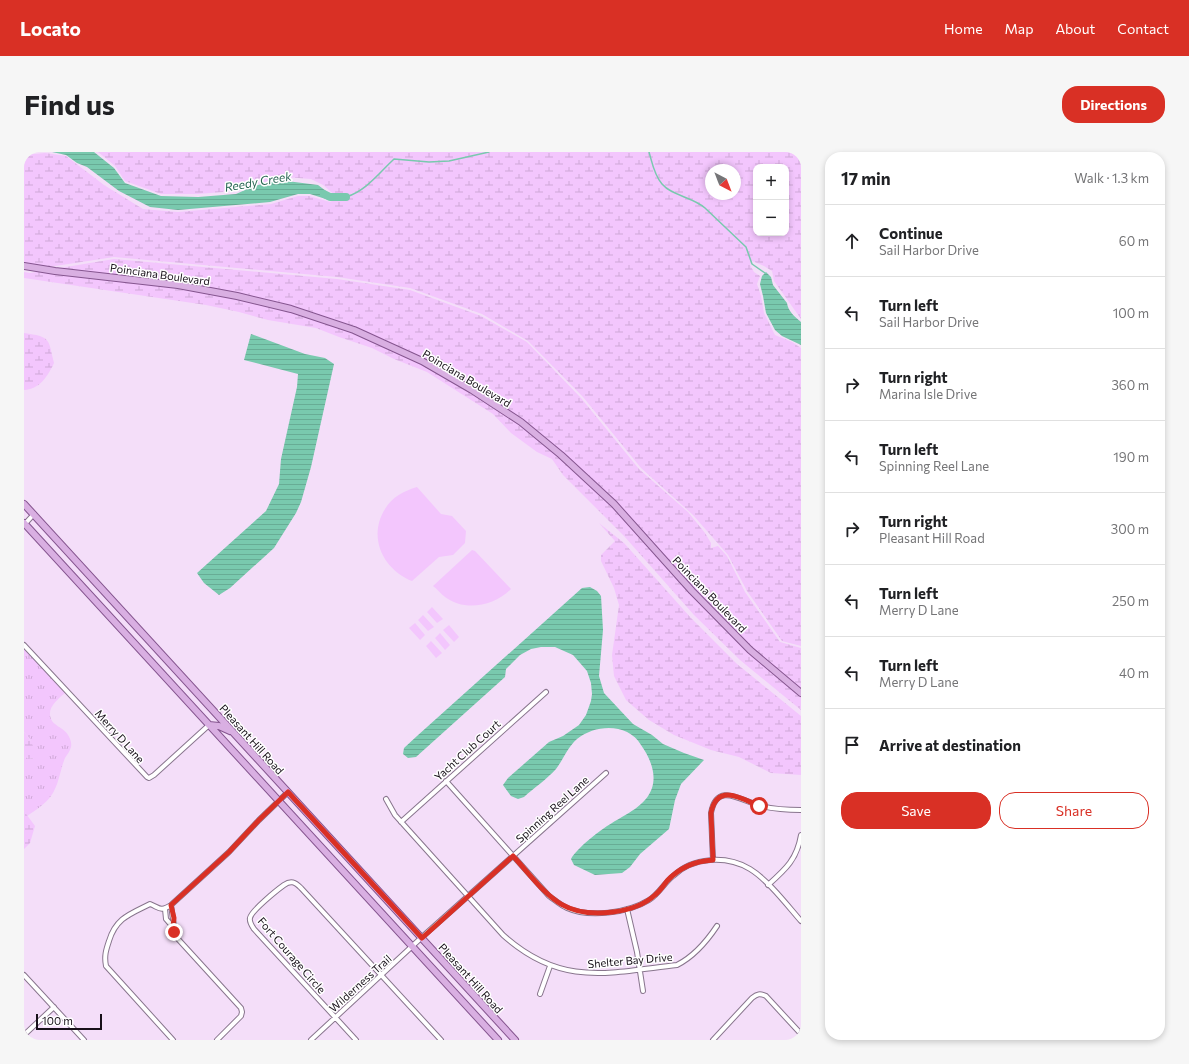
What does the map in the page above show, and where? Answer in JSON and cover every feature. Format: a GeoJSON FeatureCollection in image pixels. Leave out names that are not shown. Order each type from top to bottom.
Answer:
{"type":"FeatureCollection","features":[{"type":"Feature","properties":{"kind":"main road","name":"Poinciana Boulevard"},"geometry":{"type":"LineString","coordinates":[[24,266],[178,285],[237,296],[291,309],[354,330],[422,361],[472,390],[522,422],[561,454],[614,504],[692,591],[750,650],[801,693]]}},
{"type":"Feature","properties":{"kind":"main road","name":"Pleasant Hill Road"},"geometry":{"type":"LineString","coordinates":[[25,508],[34,514],[514,1040]]}},
{"type":"Feature","properties":{"kind":"main road","name":"Pleasant Hill Road"},"geometry":{"type":"LineString","coordinates":[[24,524],[498,1040]]}},
{"type":"Feature","properties":{"kind":"main road"},"geometry":{"type":"LineString","coordinates":[[209,725],[219,726],[233,733]]}},
{"type":"Feature","properties":{"kind":"street"},"geometry":{"type":"LineString","coordinates":[[24,524],[34,514]]}},
{"type":"Feature","properties":{"kind":"street","name":"Merry D Lane"},"geometry":{"type":"LineString","coordinates":[[24,644],[149,778],[209,725]]}},
{"type":"Feature","properties":{"kind":"street","name":"Yacht Club Court"},"geometry":{"type":"LineString","coordinates":[[401,822],[546,692]]}},
{"type":"Feature","properties":{"kind":"street","name":"Spinning Reel Lane"},"geometry":{"type":"LineString","coordinates":[[422,938],[606,773]]}},
{"type":"Feature","properties":{"kind":"street"},"geometry":{"type":"LineString","coordinates":[[446,781],[549,896],[567,908],[591,914],[636,907],[650,900],[679,871],[697,862],[719,860],[740,864],[759,876],[801,921]]}},
{"type":"Feature","properties":{"kind":"street"},"geometry":{"type":"LineString","coordinates":[[173,1040],[109,971],[106,966],[104,956],[110,936],[116,924],[126,916],[150,904],[160,909],[165,909],[171,905],[229,852],[288,792]]}},
{"type":"Feature","properties":{"kind":"street"},"geometry":{"type":"LineString","coordinates":[[713,860],[711,813],[712,806],[721,797],[733,795],[764,807],[801,810]]}},
{"type":"Feature","properties":{"kind":"street","name":"Shelter Bay Drive"},"geometry":{"type":"LineString","coordinates":[[386,799],[395,815],[401,822],[503,935],[517,948],[550,966],[577,973],[596,974],[677,965],[682,963],[709,938],[717,926]]}},
{"type":"Feature","properties":{"kind":"street"},"geometry":{"type":"LineString","coordinates":[[768,885],[789,865],[796,853],[801,835]]}},
{"type":"Feature","properties":{"kind":"street","name":"Fort Courage Circle"},"geometry":{"type":"LineString","coordinates":[[335,1018],[254,929],[250,923],[250,917],[254,911],[289,881],[295,882],[382,975]]}},
{"type":"Feature","properties":{"kind":"street"},"geometry":{"type":"LineString","coordinates":[[171,905],[174,918],[173,927]]}},
{"type":"Feature","properties":{"kind":"street"},"geometry":{"type":"LineString","coordinates":[[165,909],[166,920],[173,927],[178,939],[241,1008],[241,1016],[217,1040]]}},
{"type":"Feature","properties":{"kind":"street"},"geometry":{"type":"LineString","coordinates":[[627,909],[637,952],[643,991]]}},
{"type":"Feature","properties":{"kind":"street","name":"Wilderness Trail"},"geometry":{"type":"LineString","coordinates":[[311,1040],[422,938]]}},
{"type":"Feature","properties":{"kind":"street"},"geometry":{"type":"LineString","coordinates":[[540,994],[550,966]]}},
{"type":"Feature","properties":{"kind":"street"},"geometry":{"type":"LineString","coordinates":[[24,975],[84,1040]]}},
{"type":"Feature","properties":{"kind":"street"},"geometry":{"type":"LineString","coordinates":[[382,975],[441,1040]]}},
{"type":"Feature","properties":{"kind":"street"},"geometry":{"type":"LineString","coordinates":[[713,1040],[752,998],[761,994],[766,996],[801,1034]]}},
{"type":"Feature","properties":{"kind":"street"},"geometry":{"type":"LineString","coordinates":[[24,1035],[54,1007]]}},
{"type":"Feature","properties":{"kind":"street"},"geometry":{"type":"LineString","coordinates":[[335,1018],[356,1040]]}},
{"type":"Feature","properties":{"kind":"green space"},"geometry":{"type":"Polygon","coordinates":[[[98,152],[801,152],[801,319],[774,281],[772,271],[752,261],[750,265],[754,272],[760,276],[757,284],[764,313],[775,335],[792,342],[801,348],[801,646],[782,641],[747,591],[728,555],[693,515],[641,468],[583,397],[528,341],[482,314],[410,288],[337,277],[114,257],[24,270],[24,155],[45,153],[66,156],[104,185],[143,209],[178,212],[271,204],[298,196],[309,196],[330,202],[338,198],[323,185],[311,179],[285,177],[223,192],[198,194],[161,194],[125,181],[115,166],[98,152]]]}},
{"type":"Feature","properties":{"kind":"green space"},"geometry":{"type":"Polygon","coordinates":[[[114,259],[337,279],[410,290],[481,316],[527,342],[581,398],[639,469],[688,512],[705,533],[711,543],[711,548],[718,546],[727,556],[745,592],[780,642],[801,648],[801,710],[740,660],[694,615],[624,536],[563,475],[552,459],[537,452],[511,433],[493,414],[427,372],[394,359],[372,348],[316,328],[268,320],[206,305],[24,278],[24,272],[30,273],[114,259]]]}},
{"type":"Feature","properties":{"kind":"green space"},"geometry":{"type":"Polygon","coordinates":[[[24,333],[39,336],[47,340],[51,348],[54,363],[49,373],[39,385],[34,388],[24,390],[24,333]]]}},
{"type":"Feature","properties":{"kind":"green space"},"geometry":{"type":"Polygon","coordinates":[[[417,487],[441,514],[452,516],[466,531],[465,543],[453,555],[439,557],[412,581],[402,576],[386,561],[378,542],[378,531],[380,520],[391,501],[408,490],[417,487]]]}},
{"type":"Feature","properties":{"kind":"green space"},"geometry":{"type":"Polygon","coordinates":[[[599,523],[624,543],[691,618],[737,664],[801,716],[801,775],[771,773],[739,757],[711,750],[674,735],[649,720],[626,700],[614,676],[612,655],[619,605],[614,588],[601,561],[601,555],[615,541],[599,523]]]}},
{"type":"Feature","properties":{"kind":"green space"},"geometry":{"type":"Polygon","coordinates":[[[472,550],[475,551],[511,589],[496,600],[470,606],[453,602],[433,586],[472,550]]]}},
{"type":"Feature","properties":{"kind":"green space"},"geometry":{"type":"Polygon","coordinates":[[[432,607],[443,619],[437,623],[427,612],[432,607]]]}},
{"type":"Feature","properties":{"kind":"green space"},"geometry":{"type":"Polygon","coordinates":[[[423,615],[434,627],[428,631],[418,620],[423,615]]]}},
{"type":"Feature","properties":{"kind":"green space"},"geometry":{"type":"Polygon","coordinates":[[[415,623],[425,635],[420,640],[409,628],[415,623]]]}},
{"type":"Feature","properties":{"kind":"green space"},"geometry":{"type":"Polygon","coordinates":[[[449,625],[459,637],[454,642],[443,630],[449,625]]]}},
{"type":"Feature","properties":{"kind":"green space"},"geometry":{"type":"Polygon","coordinates":[[[440,633],[450,645],[445,650],[435,638],[440,633]]]}},
{"type":"Feature","properties":{"kind":"green space"},"geometry":{"type":"Polygon","coordinates":[[[431,641],[442,653],[436,658],[426,646],[431,641]]]}},
{"type":"Feature","properties":{"kind":"green space"},"geometry":{"type":"Polygon","coordinates":[[[24,648],[65,693],[53,705],[50,715],[53,722],[66,732],[71,744],[54,792],[49,799],[27,816],[24,811],[24,757],[34,759],[30,739],[24,732],[24,648]]]}},
{"type":"Feature","properties":{"kind":"green space"},"geometry":{"type":"Polygon","coordinates":[[[24,732],[32,744],[34,759],[24,757],[24,732]]]}},
{"type":"Feature","properties":{"kind":"green space"},"geometry":{"type":"Polygon","coordinates":[[[24,811],[35,826],[30,843],[24,849],[24,811]]]}},
{"type":"Feature","properties":{"kind":"shaded area"},"geometry":{"type":"Polygon","coordinates":[[[52,152],[94,152],[114,168],[125,183],[161,196],[198,197],[236,194],[254,186],[279,180],[318,185],[334,197],[329,200],[310,194],[298,194],[270,202],[178,210],[150,207],[119,191],[87,167],[77,163],[66,155],[52,152]]]}},
{"type":"Feature","properties":{"kind":"shaded area"},"geometry":{"type":"Polygon","coordinates":[[[766,272],[771,277],[773,285],[787,303],[790,311],[801,322],[801,345],[782,336],[775,330],[766,313],[760,284],[762,276],[766,272]]]}},
{"type":"Feature","properties":{"kind":"shaded area"},"geometry":{"type":"Polygon","coordinates":[[[251,334],[305,354],[325,358],[334,364],[311,467],[301,502],[296,513],[274,548],[230,588],[219,595],[204,583],[197,573],[266,511],[279,484],[281,459],[297,387],[298,374],[244,360],[251,334]]]}},
{"type":"Feature","properties":{"kind":"shaded area"},"geometry":{"type":"Polygon","coordinates":[[[590,587],[597,591],[601,596],[603,630],[599,676],[604,693],[633,724],[652,735],[663,744],[704,760],[681,784],[675,800],[669,829],[640,854],[630,867],[622,873],[595,875],[574,865],[571,859],[583,845],[595,835],[640,805],[645,800],[652,788],[654,776],[649,759],[644,749],[635,738],[620,729],[611,728],[593,731],[577,739],[570,746],[556,769],[524,797],[518,799],[511,796],[503,785],[508,778],[549,742],[563,736],[579,725],[586,715],[591,701],[591,683],[587,671],[573,655],[555,647],[541,647],[531,649],[520,655],[506,669],[505,677],[416,757],[408,758],[403,754],[404,748],[582,588],[590,587]]]}},
{"type":"Feature","properties":{"kind":"waterway","name":"Reedy Creek"},"geometry":{"type":"LineString","coordinates":[[346,197],[366,186],[394,159],[429,162],[449,161],[489,152]]}},
{"type":"Feature","properties":{"kind":"waterway","name":"Reedy Creek"},"geometry":{"type":"LineString","coordinates":[[649,152],[655,173],[662,184],[671,191],[695,201],[705,208],[746,247],[752,264],[765,273]]}},
{"type":"Feature","properties":{"kind":"waterway","name":"Reedy Creek"},"geometry":{"type":"LineString","coordinates":[[324,194],[330,197],[346,197]]}},
{"type":"Feature","properties":{"kind":"route"},"geometry":{"type":"LineString","coordinates":[[174,932],[174,918],[171,905],[229,852],[288,792],[422,938],[513,856],[549,896],[567,908],[591,914],[621,911],[636,907],[650,900],[679,871],[697,862],[713,860],[711,813],[712,806],[716,801],[721,797],[733,795],[739,796],[759,806]]}}]}
